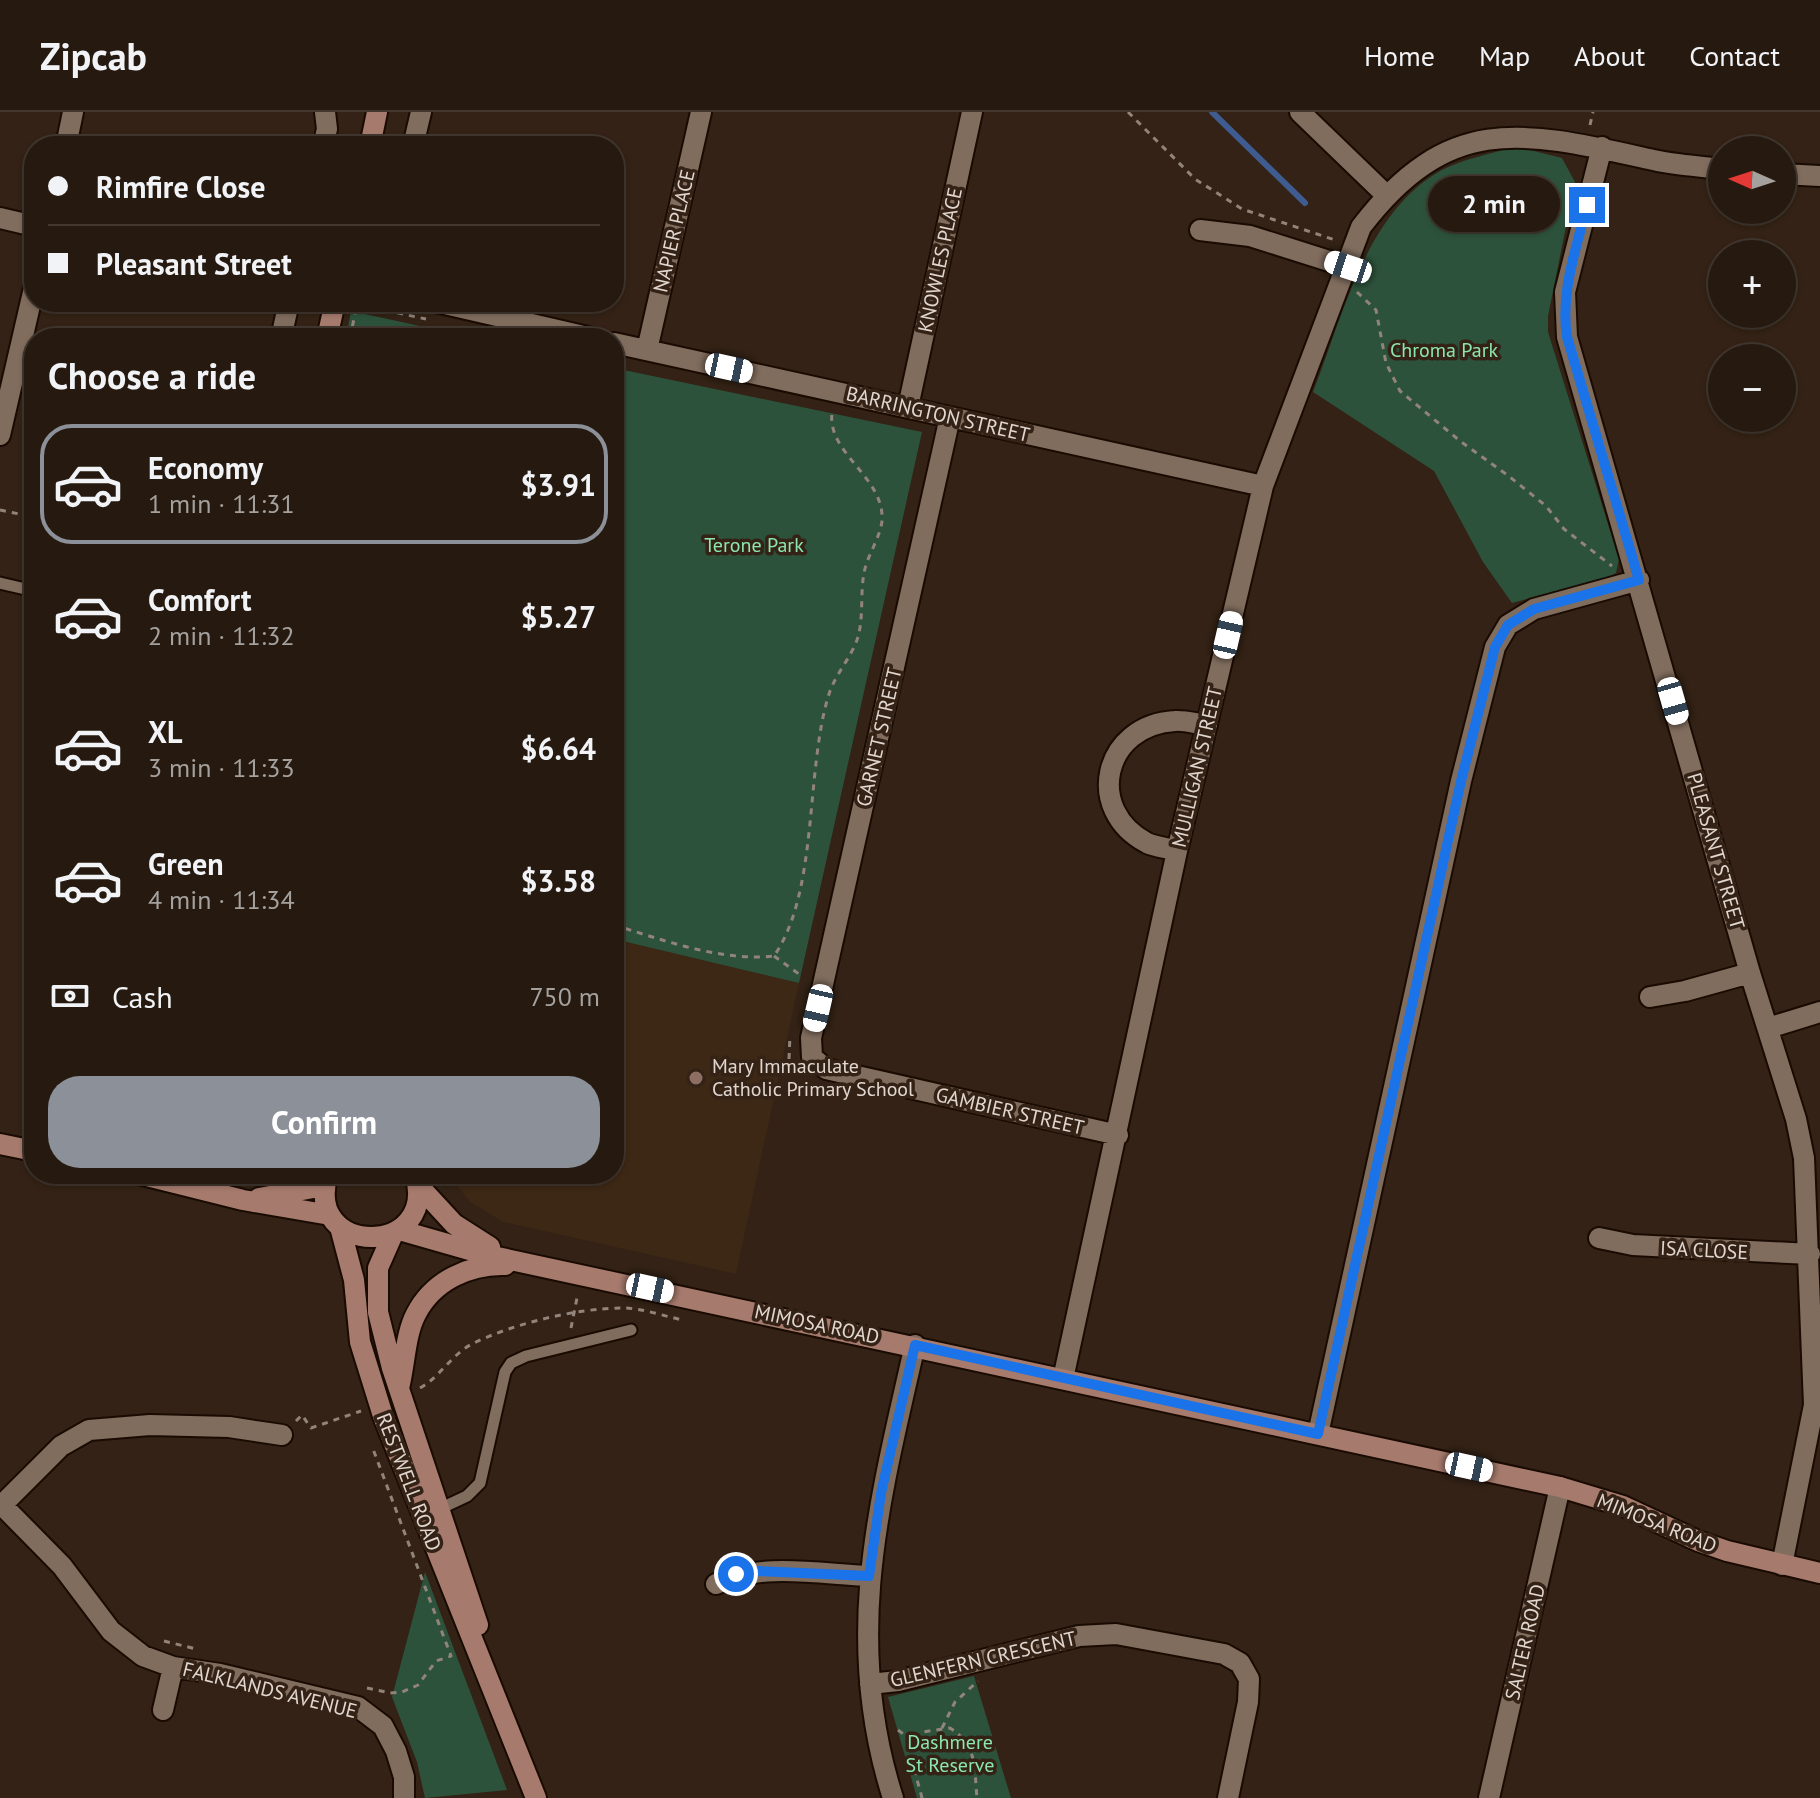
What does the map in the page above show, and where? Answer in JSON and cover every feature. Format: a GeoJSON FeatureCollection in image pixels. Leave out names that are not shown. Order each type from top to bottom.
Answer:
{"type":"FeatureCollection","features":[{"type":"Feature","properties":{"kind":"main road"},"geometry":{"type":"LineString","coordinates":[[372,136],[377,112]]}},
{"type":"Feature","properties":{"kind":"main road"},"geometry":{"type":"LineString","coordinates":[[0,1144],[24,1149]]}},
{"type":"Feature","properties":{"kind":"main road"},"geometry":{"type":"LineString","coordinates":[[179,1184],[335,1221]]}},
{"type":"Feature","properties":{"kind":"main road"},"geometry":{"type":"LineString","coordinates":[[243,1200],[309,1184]]}},
{"type":"Feature","properties":{"kind":"main road","name":"RESTWELL ROAD"},"geometry":{"type":"LineString","coordinates":[[326,1184],[325,1202],[335,1221],[354,1280],[360,1342],[383,1416],[430,1512],[500,1688],[509,1728],[536,1798]]}},
{"type":"Feature","properties":{"kind":"main road","name":"RESTWELL ROAD"},"geometry":{"type":"LineString","coordinates":[[416,1184],[413,1214],[396,1232],[378,1268],[376,1289],[378,1312],[406,1390],[430,1512]]}},
{"type":"Feature","properties":{"kind":"main road","name":"MIMOSA ROAD"},"geometry":{"type":"LineString","coordinates":[[419,1184],[454,1224],[509,1258]]}},
{"type":"Feature","properties":{"kind":"main road","name":"MIMOSA ROAD"},"geometry":{"type":"LineString","coordinates":[[335,1221],[366,1239],[396,1232],[483,1254],[915,1345],[1560,1487],[1623,1506],[1698,1541],[1820,1573]]}},
{"type":"Feature","properties":{"kind":"main road"},"geometry":{"type":"LineString","coordinates":[[406,1390],[415,1315],[431,1292],[456,1274],[492,1265],[545,1266]]}},
{"type":"Feature","properties":{"kind":"street"},"geometry":{"type":"LineString","coordinates":[[68,136],[73,112]]}},
{"type":"Feature","properties":{"kind":"street"},"geometry":{"type":"LineString","coordinates":[[325,112],[325,136]]}},
{"type":"Feature","properties":{"kind":"street"},"geometry":{"type":"LineString","coordinates":[[415,136],[421,112]]}},
{"type":"Feature","properties":{"kind":"street","name":"NAPIER PLACE"},"geometry":{"type":"LineString","coordinates":[[647,350],[701,112]]}},
{"type":"Feature","properties":{"kind":"street","name":"KNOWLES PLACE"},"geometry":{"type":"LineString","coordinates":[[908,407],[972,112]]}},
{"type":"Feature","properties":{"kind":"street"},"geometry":{"type":"LineString","coordinates":[[1300,112],[1385,194]]}},
{"type":"Feature","properties":{"kind":"street","name":"MULLIGAN STREET"},"geometry":{"type":"LineString","coordinates":[[1063,1379],[1177,851],[1263,486],[1349,278],[1361,227],[1385,194],[1409,173],[1441,153],[1471,141],[1514,135],[1551,138],[1653,160],[1708,167]]}},
{"type":"Feature","properties":{"kind":"street","name":"PLEASANT STREET"},"geometry":{"type":"LineString","coordinates":[[1602,147],[1565,292],[1563,315],[1567,337],[1635,581],[1796,1119],[1804,1158],[1816,1311],[1814,1405],[1782,1565]]}},
{"type":"Feature","properties":{"kind":"street"},"geometry":{"type":"LineString","coordinates":[[1796,175],[1820,176]]}},
{"type":"Feature","properties":{"kind":"street"},"geometry":{"type":"LineString","coordinates":[[0,218],[24,224]]}},
{"type":"Feature","properties":{"kind":"street"},"geometry":{"type":"LineString","coordinates":[[1200,230],[1250,236],[1349,278]]}},
{"type":"Feature","properties":{"kind":"street"},"geometry":{"type":"LineString","coordinates":[[479,312],[549,328]]}},
{"type":"Feature","properties":{"kind":"street"},"geometry":{"type":"LineString","coordinates":[[0,435],[24,331]]}},
{"type":"Feature","properties":{"kind":"street","name":"BARRINGTON STREET"},"geometry":{"type":"LineString","coordinates":[[624,345],[1263,486]]}},
{"type":"Feature","properties":{"kind":"street","name":"GARNET STREET"},"geometry":{"type":"LineString","coordinates":[[812,1057],[811,1038],[950,417]]}},
{"type":"Feature","properties":{"kind":"street"},"geometry":{"type":"LineString","coordinates":[[1318,1434],[1461,781],[1495,647],[1508,625],[1534,609],[1635,581]]}},
{"type":"Feature","properties":{"kind":"street"},"geometry":{"type":"LineString","coordinates":[[1177,851],[1147,843],[1121,822],[1110,798],[1110,770],[1118,748],[1136,732],[1177,720],[1207,725]]}},
{"type":"Feature","properties":{"kind":"street"},"geometry":{"type":"LineString","coordinates":[[1650,997],[1750,973]]}},
{"type":"Feature","properties":{"kind":"street"},"geometry":{"type":"LineString","coordinates":[[1768,1028],[1820,1012]]}},
{"type":"Feature","properties":{"kind":"street","name":"GAMBIER STREET"},"geometry":{"type":"LineString","coordinates":[[812,1057],[826,1069],[1118,1135]]}},
{"type":"Feature","properties":{"kind":"street","name":"ISA CLOSE"},"geometry":{"type":"LineString","coordinates":[[1599,1238],[1633,1245],[1810,1254]]}},
{"type":"Feature","properties":{"kind":"street"},"geometry":{"type":"LineString","coordinates":[[893,1798],[882,1763],[870,1684],[866,1616],[881,1493],[915,1345]]}},
{"type":"Feature","properties":{"kind":"street"},"geometry":{"type":"LineString","coordinates":[[1,1504],[61,1446],[89,1430],[150,1425],[229,1427],[282,1435]]}},
{"type":"Feature","properties":{"kind":"street","name":"SALTER ROAD"},"geometry":{"type":"LineString","coordinates":[[1489,1798],[1560,1487]]}},
{"type":"Feature","properties":{"kind":"street","name":"FALKLANDS AVENUE"},"geometry":{"type":"LineString","coordinates":[[1,1504],[62,1566],[111,1631],[143,1656],[173,1667],[220,1674],[358,1707],[383,1726],[396,1751],[404,1777],[404,1798]]}},
{"type":"Feature","properties":{"kind":"street"},"geometry":{"type":"LineString","coordinates":[[716,1584],[736,1574],[758,1571],[869,1576]]}},
{"type":"Feature","properties":{"kind":"street","name":"GLENFERN CRESCENT"},"geometry":{"type":"LineString","coordinates":[[870,1684],[898,1681],[1079,1636],[1116,1634],[1224,1654],[1240,1663],[1249,1679],[1248,1702],[1228,1798]]}},
{"type":"Feature","properties":{"kind":"street","name":"FALKLANDS AVENUE"},"geometry":{"type":"LineString","coordinates":[[163,1710],[173,1667]]}},
{"type":"Feature","properties":{"kind":"lane"},"geometry":{"type":"LineString","coordinates":[[0,583],[24,589]]}},
{"type":"Feature","properties":{"kind":"lane"},"geometry":{"type":"LineString","coordinates":[[430,1512],[467,1496],[480,1483],[505,1372],[511,1363],[569,1344],[631,1330]]}},
{"type":"Feature","properties":{"kind":"path"},"geometry":{"type":"LineString","coordinates":[[1128,112],[1195,179],[1230,202],[1242,209],[1335,240]]}},
{"type":"Feature","properties":{"kind":"path"},"geometry":{"type":"LineString","coordinates":[[1349,278],[1376,310],[1386,363],[1400,391],[1546,506],[1564,529],[1635,581]]}},
{"type":"Feature","properties":{"kind":"path"},"geometry":{"type":"LineString","coordinates":[[774,956],[791,924],[800,883],[829,693],[858,638],[864,570],[882,520],[866,477],[833,433],[832,410]]}},
{"type":"Feature","properties":{"kind":"path"},"geometry":{"type":"LineString","coordinates":[[0,510],[24,515]]}},
{"type":"Feature","properties":{"kind":"path"},"geometry":{"type":"LineString","coordinates":[[624,928],[723,954],[774,956],[803,976],[800,989]]}},
{"type":"Feature","properties":{"kind":"path"},"geometry":{"type":"LineString","coordinates":[[789,1059],[792,1026]]}},
{"type":"Feature","properties":{"kind":"path"},"geometry":{"type":"LineString","coordinates":[[569,1344],[578,1292]]}},
{"type":"Feature","properties":{"kind":"path"},"geometry":{"type":"LineString","coordinates":[[406,1390],[427,1384],[447,1361],[471,1345],[514,1328],[574,1313],[623,1308],[683,1320]]}},
{"type":"Feature","properties":{"kind":"path"},"geometry":{"type":"LineString","coordinates":[[282,1435],[302,1415],[311,1428],[360,1409],[365,1423]]}},
{"type":"Feature","properties":{"kind":"path"},"geometry":{"type":"LineString","coordinates":[[355,1685],[390,1693],[402,1692],[418,1685],[436,1661],[451,1656],[370,1438]]}},
{"type":"Feature","properties":{"kind":"path"},"geometry":{"type":"LineString","coordinates":[[156,1639],[206,1651]]}},
{"type":"Feature","properties":{"kind":"path"},"geometry":{"type":"LineString","coordinates":[[942,1728],[955,1702],[983,1677],[981,1660]]}},
{"type":"Feature","properties":{"kind":"path"},"geometry":{"type":"LineString","coordinates":[[897,1727],[914,1742]]}},
{"type":"Feature","properties":{"kind":"path"},"geometry":{"type":"LineString","coordinates":[[922,1798],[912,1754],[914,1742],[922,1732],[950,1728],[962,1735],[971,1748],[976,1764],[977,1798]]}},
{"type":"Feature","properties":{"kind":"shaded area","name":"Mary Immaculate Catholic Primary School"},"geometry":{"type":"Polygon","coordinates":[[[624,941],[799,983],[736,1274],[503,1222],[470,1202],[456,1184],[624,1184],[624,941]]]}},
{"type":"Feature","properties":{"kind":"green space","name":"Chroma Park"},"geometry":{"type":"Polygon","coordinates":[[[1507,149],[1526,149],[1562,158],[1575,182],[1548,316],[1548,332],[1619,559],[1616,573],[1604,579],[1512,603],[1483,562],[1434,471],[1313,392],[1358,273],[1389,218],[1409,195],[1449,166],[1507,149]]]}},
{"type":"Feature","properties":{"kind":"green space"},"geometry":{"type":"Polygon","coordinates":[[[351,312],[356,312],[429,328],[348,328],[351,312]]]}},
{"type":"Feature","properties":{"kind":"green space","name":"Terone Park"},"geometry":{"type":"Polygon","coordinates":[[[624,370],[922,432],[799,983],[624,941],[624,370]]]}},
{"type":"Feature","properties":{"kind":"green space"},"geometry":{"type":"Polygon","coordinates":[[[425,1572],[507,1790],[425,1798],[417,1762],[392,1697],[425,1572]]]}},
{"type":"Feature","properties":{"kind":"green space","name":"Dashmere St Reserve"},"geometry":{"type":"Polygon","coordinates":[[[974,1676],[1011,1798],[917,1798],[888,1697],[974,1676]]]}},
{"type":"Feature","properties":{"kind":"waterway"},"geometry":{"type":"LineString","coordinates":[[1212,112],[1305,203]]}},
{"type":"Feature","properties":{"kind":"place","name":"Mary Immaculate Catholic Primary School"},"geometry":{"type":"Point","coordinates":[696,1078]}},
{"type":"Feature","properties":{"kind":"route"},"geometry":{"type":"LineString","coordinates":[[736,1574],[758,1571],[869,1576],[881,1493],[915,1345],[1318,1434],[1461,781],[1495,647],[1508,625],[1534,609],[1639,580],[1563,315],[1565,292],[1587,205]]}}]}
